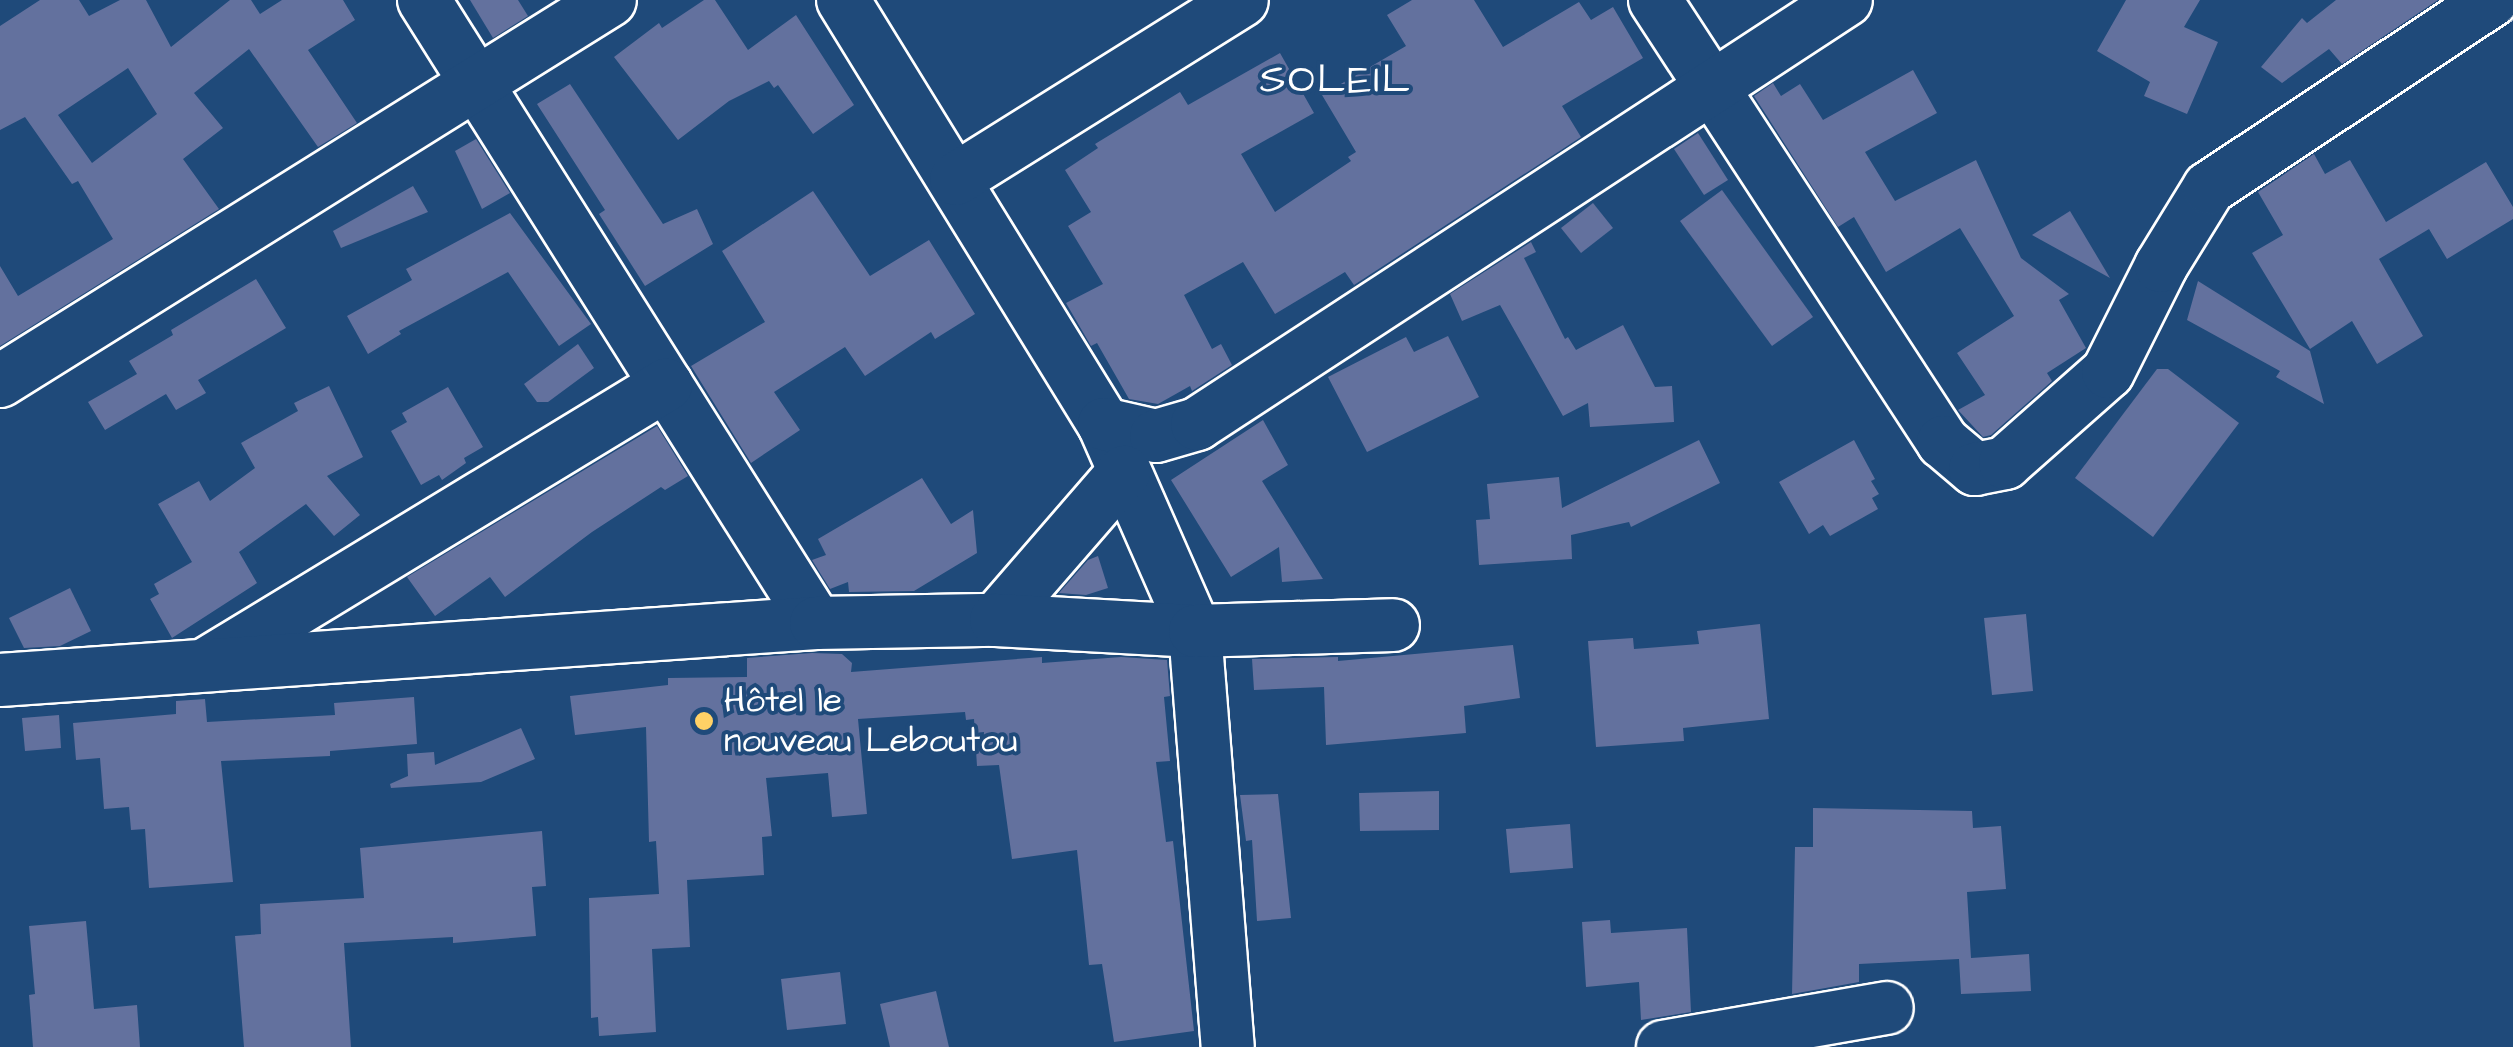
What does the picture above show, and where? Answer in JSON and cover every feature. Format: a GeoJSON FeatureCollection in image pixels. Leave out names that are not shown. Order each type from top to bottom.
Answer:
{"type":"FeatureCollection","features":[{"type":"Feature","properties":{"kind":"street"},"geometry":{"type":"LineString","coordinates":[[424,0],[816,624]]}},
{"type":"Feature","properties":{"kind":"street"},"geometry":{"type":"LineString","coordinates":[[0,381],[610,0]]}},
{"type":"Feature","properties":{"kind":"street"},"geometry":{"type":"LineString","coordinates":[[844,0],[1104,424],[1194,631],[1241,1043]]}},
{"type":"Feature","properties":{"kind":"street"},"geometry":{"type":"LineString","coordinates":[[956,179],[1242,0]]}},
{"type":"Feature","properties":{"kind":"street"},"geometry":{"type":"LineString","coordinates":[[1655,0],[1943,442],[1975,469],[2005,463],[2108,372],[2162,266],[2209,188],[2492,0]]}},
{"type":"Feature","properties":{"kind":"street"},"geometry":{"type":"LineString","coordinates":[[1104,424],[1156,436],[1197,424],[1846,0]]}},
{"type":"Feature","properties":{"kind":"street"},"geometry":{"type":"LineString","coordinates":[[204,666],[666,385]]}},
{"type":"Feature","properties":{"kind":"street"},"geometry":{"type":"LineString","coordinates":[[996,620],[1124,472]]}},
{"type":"Feature","properties":{"kind":"street"},"geometry":{"type":"LineString","coordinates":[[0,680],[816,624],[996,620],[1194,631],[1393,625]]}},
{"type":"Feature","properties":{"kind":"street"},"geometry":{"type":"LineString","coordinates":[[1662,1047],[1886,1008]]}},
{"type":"Feature","properties":{"kind":"building"},"geometry":{"type":"Polygon","coordinates":[[[40,0],[79,0],[89,16],[120,0],[146,0],[171,47],[230,0],[251,0],[260,14],[282,0],[343,0],[355,20],[308,50],[357,123],[318,147],[249,49],[194,93],[223,128],[183,159],[219,209],[0,346],[0,266],[18,296],[113,239],[78,181],[72,184],[25,117],[0,130],[0,26],[40,0]],[[128,68],[58,115],[92,163],[157,114],[128,68]]]}},
{"type":"Feature","properties":{"kind":"building"},"geometry":{"type":"Polygon","coordinates":[[[470,0],[518,0],[528,16],[493,38],[470,0]]]}},
{"type":"Feature","properties":{"kind":"building"},"geometry":{"type":"Polygon","coordinates":[[[704,0],[715,0],[748,50],[796,15],[854,105],[813,134],[778,85],[774,88],[769,81],[729,101],[678,140],[614,57],[659,23],[662,28],[704,0]]]}},
{"type":"Feature","properties":{"kind":"building"},"geometry":{"type":"Polygon","coordinates":[[[1412,0],[1474,0],[1503,47],[1579,2],[1591,20],[1613,7],[1643,58],[1562,106],[1581,137],[1354,285],[1345,272],[1275,314],[1243,262],[1184,295],[1212,349],[1221,344],[1232,365],[1192,391],[1190,386],[1158,404],[1129,399],[1097,343],[1091,346],[1066,303],[1103,284],[1068,226],[1091,212],[1065,170],[1098,148],[1095,144],[1180,92],[1188,105],[1280,53],[1314,113],[1241,154],[1275,212],[1351,161],[1348,157],[1356,152],[1322,95],[1406,46],[1387,15],[1412,0]]]}},
{"type":"Feature","properties":{"kind":"building"},"geometry":{"type":"Polygon","coordinates":[[[2126,0],[2200,0],[2184,27],[2218,42],[2187,114],[2144,96],[2150,82],[2097,51],[2126,0]]]}},
{"type":"Feature","properties":{"kind":"building"},"geometry":{"type":"Polygon","coordinates":[[[2336,0],[2438,0],[2342,64],[2329,49],[2282,83],[2261,67],[2302,18],[2307,23],[2336,0]]]}},
{"type":"Feature","properties":{"kind":"building"},"geometry":{"type":"Polygon","coordinates":[[[1913,70],[1937,113],[1865,152],[1895,201],[1976,160],[2021,258],[2069,294],[2059,300],[2086,348],[2047,373],[2052,381],[1991,435],[1983,437],[1958,410],[1985,395],[1957,353],[2014,316],[1960,228],[1886,272],[1854,217],[1838,227],[1754,96],[1773,83],[1781,96],[1800,84],[1823,120],[1913,70]]]}},
{"type":"Feature","properties":{"kind":"building"},"geometry":{"type":"Polygon","coordinates":[[[570,84],[663,224],[697,209],[713,244],[645,286],[599,214],[605,210],[537,104],[570,84]]]}},
{"type":"Feature","properties":{"kind":"building"},"geometry":{"type":"Polygon","coordinates":[[[1698,133],[1728,180],[1704,195],[1674,149],[1698,133]]]}},
{"type":"Feature","properties":{"kind":"building"},"geometry":{"type":"Polygon","coordinates":[[[476,139],[510,193],[482,209],[455,151],[476,139]]]}},
{"type":"Feature","properties":{"kind":"building"},"geometry":{"type":"Polygon","coordinates":[[[2314,154],[2325,174],[2350,160],[2386,222],[2486,162],[2513,207],[2513,219],[2447,259],[2429,229],[2379,259],[2423,336],[2377,364],[2352,321],[2310,349],[2252,253],[2283,235],[2258,192],[2314,154]]]}},
{"type":"Feature","properties":{"kind":"building"},"geometry":{"type":"Polygon","coordinates":[[[413,186],[428,212],[341,248],[333,231],[413,186]]]}},
{"type":"Feature","properties":{"kind":"building"},"geometry":{"type":"Polygon","coordinates":[[[1722,190],[1813,317],[1772,346],[1680,221],[1722,190]]]}},
{"type":"Feature","properties":{"kind":"building"},"geometry":{"type":"Polygon","coordinates":[[[813,191],[870,276],[929,240],[975,314],[935,339],[931,332],[865,376],[845,347],[774,392],[800,430],[751,463],[691,366],[765,322],[722,251],[813,191]]]}},
{"type":"Feature","properties":{"kind":"building"},"geometry":{"type":"Polygon","coordinates":[[[1593,203],[1613,228],[1581,253],[1561,228],[1593,203]]]}},
{"type":"Feature","properties":{"kind":"building"},"geometry":{"type":"Polygon","coordinates":[[[2070,211],[2110,278],[2032,235],[2070,211]]]}},
{"type":"Feature","properties":{"kind":"building"},"geometry":{"type":"Polygon","coordinates":[[[510,213],[591,324],[559,346],[508,272],[399,331],[401,334],[368,354],[347,316],[412,280],[406,269],[510,213]]]}},
{"type":"Feature","properties":{"kind":"building"},"geometry":{"type":"Polygon","coordinates":[[[1531,242],[1536,252],[1524,258],[1565,339],[1568,337],[1576,350],[1623,325],[1655,387],[1672,386],[1674,422],[1590,427],[1588,403],[1563,416],[1500,305],[1462,321],[1450,294],[1531,242]]]}},
{"type":"Feature","properties":{"kind":"building"},"geometry":{"type":"Polygon","coordinates":[[[256,279],[286,328],[198,380],[206,393],[176,410],[166,394],[105,430],[88,402],[137,374],[129,361],[173,335],[171,330],[256,279]]]}},
{"type":"Feature","properties":{"kind":"building"},"geometry":{"type":"Polygon","coordinates":[[[2198,281],[2310,351],[2324,404],[2276,377],[2280,371],[2187,320],[2198,281]]]}},
{"type":"Feature","properties":{"kind":"building"},"geometry":{"type":"Polygon","coordinates":[[[1448,336],[1479,397],[1367,452],[1328,377],[1406,337],[1414,352],[1448,336]]]}},
{"type":"Feature","properties":{"kind":"building"},"geometry":{"type":"Polygon","coordinates":[[[578,344],[594,368],[548,402],[537,402],[524,384],[578,344]]]}},
{"type":"Feature","properties":{"kind":"building"},"geometry":{"type":"Polygon","coordinates":[[[2157,369],[2168,369],[2239,423],[2153,537],[2075,478],[2157,369]]]}},
{"type":"Feature","properties":{"kind":"building"},"geometry":{"type":"Polygon","coordinates":[[[329,386],[363,457],[327,476],[360,515],[334,536],[306,504],[239,552],[257,583],[172,638],[150,599],[159,594],[154,584],[192,562],[158,504],[199,481],[210,501],[255,468],[241,443],[298,411],[294,403],[329,386]]]}},
{"type":"Feature","properties":{"kind":"building"},"geometry":{"type":"Polygon","coordinates":[[[448,387],[483,447],[464,458],[466,463],[442,480],[439,475],[421,485],[391,431],[407,422],[402,413],[448,387]]]}},
{"type":"Feature","properties":{"kind":"building"},"geometry":{"type":"Polygon","coordinates":[[[1263,420],[1288,465],[1262,481],[1323,579],[1282,582],[1279,547],[1231,577],[1171,480],[1263,420]]]}},
{"type":"Feature","properties":{"kind":"building"},"geometry":{"type":"Polygon","coordinates":[[[657,426],[688,476],[665,490],[661,487],[592,532],[505,597],[490,577],[435,616],[407,577],[657,426]]]}},
{"type":"Feature","properties":{"kind":"building"},"geometry":{"type":"Polygon","coordinates":[[[1699,440],[1720,483],[1631,527],[1629,522],[1571,535],[1572,559],[1479,565],[1476,520],[1490,519],[1487,484],[1559,477],[1562,508],[1699,440]]]}},
{"type":"Feature","properties":{"kind":"building"},"geometry":{"type":"Polygon","coordinates":[[[1854,440],[1875,479],[1871,481],[1879,494],[1872,498],[1878,509],[1830,536],[1823,525],[1809,534],[1779,482],[1854,440]]]}},
{"type":"Feature","properties":{"kind":"building"},"geometry":{"type":"Polygon","coordinates":[[[922,478],[951,524],[973,510],[977,553],[914,591],[849,592],[848,582],[830,589],[812,560],[826,555],[818,539],[922,478]]]}},
{"type":"Feature","properties":{"kind":"building"},"geometry":{"type":"Polygon","coordinates":[[[1098,556],[1108,588],[1086,595],[1059,593],[1088,560],[1098,556]]]}},
{"type":"Feature","properties":{"kind":"building"},"geometry":{"type":"Polygon","coordinates":[[[70,588],[91,631],[60,646],[24,648],[9,618],[70,588]]]}},
{"type":"Feature","properties":{"kind":"building"},"geometry":{"type":"Polygon","coordinates":[[[2026,614],[2033,691],[1992,695],[1984,618],[2026,614]]]}},
{"type":"Feature","properties":{"kind":"building"},"geometry":{"type":"Polygon","coordinates":[[[1760,624],[1769,719],[1683,728],[1684,741],[1596,747],[1588,641],[1633,638],[1634,649],[1699,644],[1697,631],[1760,624]]]}},
{"type":"Feature","properties":{"kind":"building"},"geometry":{"type":"Polygon","coordinates":[[[1513,645],[1520,698],[1464,706],[1466,733],[1326,745],[1324,687],[1254,690],[1252,659],[1338,657],[1338,661],[1513,645]]]}},
{"type":"Feature","properties":{"kind":"building"},"geometry":{"type":"Polygon","coordinates":[[[842,654],[852,663],[851,672],[1042,657],[1042,663],[1121,657],[1167,660],[1170,696],[1164,697],[1170,761],[1156,762],[1166,842],[1173,841],[1194,1031],[1114,1042],[1102,964],[1089,965],[1077,850],[1012,859],[999,765],[977,766],[974,719],[966,720],[965,712],[858,719],[867,814],[832,817],[828,773],[766,778],[772,836],[762,837],[764,875],[687,880],[690,947],[652,949],[656,1032],[599,1036],[598,1017],[591,1018],[589,898],[659,894],[656,841],[649,842],[646,727],[575,735],[570,696],[668,685],[668,678],[747,677],[747,658],[842,654]]]}},
{"type":"Feature","properties":{"kind":"building"},"geometry":{"type":"Polygon","coordinates":[[[414,697],[417,744],[330,751],[330,756],[221,761],[233,882],[149,888],[145,829],[131,830],[129,807],[104,809],[100,758],[76,760],[73,723],[176,714],[176,701],[205,699],[207,722],[335,715],[334,703],[414,697]]]}},
{"type":"Feature","properties":{"kind":"building"},"geometry":{"type":"Polygon","coordinates":[[[59,715],[61,748],[25,751],[22,718],[59,715]]]}},
{"type":"Feature","properties":{"kind":"building"},"geometry":{"type":"Polygon","coordinates":[[[521,728],[535,759],[481,782],[391,788],[390,784],[408,776],[407,754],[434,752],[435,765],[521,728]]]}},
{"type":"Feature","properties":{"kind":"building"},"geometry":{"type":"Polygon","coordinates":[[[1439,791],[1439,830],[1360,831],[1359,793],[1439,791]]]}},
{"type":"Feature","properties":{"kind":"building"},"geometry":{"type":"Polygon","coordinates":[[[1278,794],[1291,918],[1257,921],[1252,840],[1246,841],[1240,795],[1278,794]]]}},
{"type":"Feature","properties":{"kind":"building"},"geometry":{"type":"Polygon","coordinates":[[[1813,808],[1972,811],[1973,828],[2001,826],[2006,889],[1967,892],[1971,958],[2029,954],[2031,991],[1961,994],[1959,959],[1859,964],[1859,982],[1792,994],[1795,847],[1813,847],[1813,808]]]}},
{"type":"Feature","properties":{"kind":"building"},"geometry":{"type":"Polygon","coordinates":[[[1570,824],[1573,868],[1510,873],[1506,829],[1570,824]]]}},
{"type":"Feature","properties":{"kind":"building"},"geometry":{"type":"Polygon","coordinates":[[[542,831],[546,886],[532,887],[536,936],[453,943],[453,937],[344,943],[351,1047],[244,1047],[235,936],[261,934],[260,904],[364,898],[360,848],[542,831]]]}},
{"type":"Feature","properties":{"kind":"building"},"geometry":{"type":"Polygon","coordinates":[[[1610,920],[1611,933],[1687,928],[1691,1012],[1641,1020],[1639,982],[1586,987],[1582,922],[1610,920]]]}},
{"type":"Feature","properties":{"kind":"building"},"geometry":{"type":"Polygon","coordinates":[[[86,921],[94,1009],[137,1005],[140,1047],[33,1047],[29,995],[35,994],[29,926],[86,921]]]}},
{"type":"Feature","properties":{"kind":"building"},"geometry":{"type":"Polygon","coordinates":[[[840,972],[846,1024],[787,1030],[781,979],[840,972]]]}},
{"type":"Feature","properties":{"kind":"building"},"geometry":{"type":"Polygon","coordinates":[[[936,991],[949,1047],[890,1047],[880,1004],[936,991]]]}},
{"type":"Feature","properties":{"kind":"place","name":"Hôtel le nouveau Leboutou"},"geometry":{"type":"Point","coordinates":[704,721]}},
{"type":"Feature","properties":{"kind":"district","name":"SOLEIL"},"geometry":{"type":"Point","coordinates":[1336,81]}}]}
